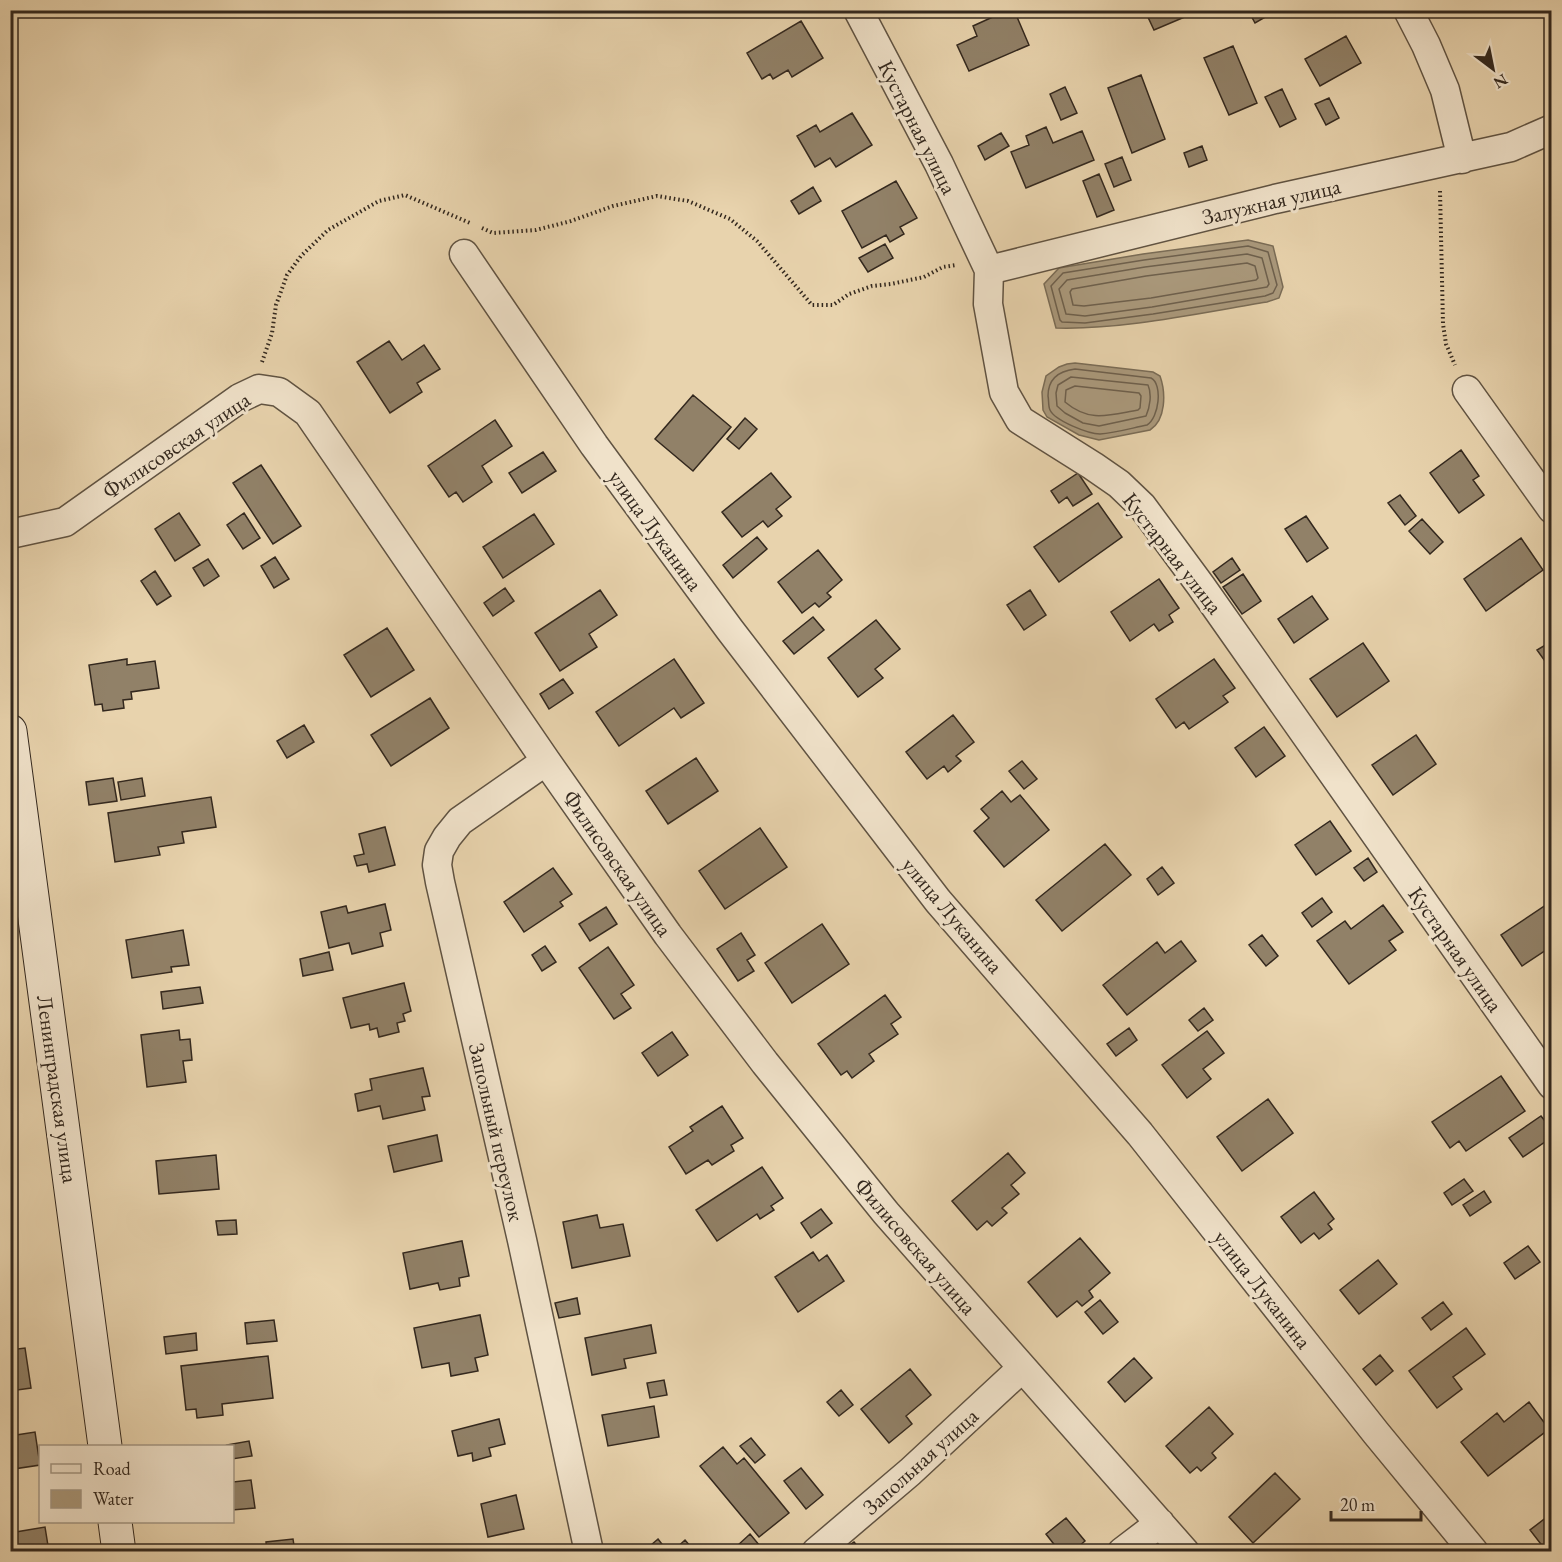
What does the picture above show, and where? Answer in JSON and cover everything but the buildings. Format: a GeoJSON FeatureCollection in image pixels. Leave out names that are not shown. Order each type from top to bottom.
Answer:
{"type":"FeatureCollection","features":[{"type":"Feature","properties":{"kind":"street","name":"Кустарная улица"},"geometry":{"type":"LineString","coordinates":[[858,10],[939,164],[989,270],[988,304],[1004,392],[1020,420],[1102,472],[1119,484],[1142,506],[1201,586],[1551,1085]]}},
{"type":"Feature","properties":{"kind":"street"},"geometry":{"type":"LineString","coordinates":[[1408,10],[1445,90],[1448,161]]}},
{"type":"Feature","properties":{"kind":"street","name":"Залужная улица"},"geometry":{"type":"LineString","coordinates":[[989,270],[1275,199],[1511,147],[1551,129]]}},
{"type":"Feature","properties":{"kind":"street","name":"улица Луканина"},"geometry":{"type":"LineString","coordinates":[[464,254],[594,445],[730,630],[938,901],[1140,1134],[1376,1433],[1474,1551]]}},
{"type":"Feature","properties":{"kind":"street","name":"Филисовская улица"},"geometry":{"type":"LineString","coordinates":[[10,534],[65,522],[240,398],[259,390],[279,393],[308,413],[668,935],[765,1063],[886,1213],[1185,1551]]}},
{"type":"Feature","properties":{"kind":"street"},"geometry":{"type":"LineString","coordinates":[[1467,390],[1551,509]]}},
{"type":"Feature","properties":{"kind":"street","name":"Ленинградская улица"},"geometry":{"type":"LineString","coordinates":[[11,743],[105,1445]]}},
{"type":"Feature","properties":{"kind":"street","name":"Запольный переулок"},"geometry":{"type":"LineString","coordinates":[[546,761],[460,821],[439,851],[437,865],[522,1240],[589,1551]]}},
{"type":"Feature","properties":{"kind":"street","name":"Запольная улица"},"geometry":{"type":"LineString","coordinates":[[816,1551],[910,1472],[1022,1368]]}},
{"type":"Feature","properties":{"kind":"street"},"geometry":{"type":"LineString","coordinates":[[115,1523],[119,1551]]}},
{"type":"Feature","properties":{"kind":"street"},"geometry":{"type":"LineString","coordinates":[[1122,1551],[1160,1523]]}},
{"type":"Feature","properties":{"kind":"path"},"geometry":{"type":"LineString","coordinates":[[1448,161],[1441,194],[1443,324],[1446,344],[1467,390]]}},
{"type":"Feature","properties":{"kind":"path"},"geometry":{"type":"LineString","coordinates":[[240,398],[255,376],[264,357],[272,333],[276,305],[287,275],[301,256],[328,230],[379,201],[405,195],[493,233],[536,230],[571,221],[613,206],[657,196],[688,201],[730,219],[757,240],[812,305],[833,304],[849,294],[872,286],[924,277],[943,267],[963,264],[989,270]]}},
{"type":"Feature","properties":{"kind":"water"},"geometry":{"type":"Polygon","coordinates":[[[1248,240],[1273,246],[1283,287],[1279,298],[1267,302],[1134,324],[1056,328],[1044,284],[1059,268],[1248,240]]]}},
{"type":"Feature","properties":{"kind":"water"},"geometry":{"type":"Polygon","coordinates":[[[1075,363],[1153,372],[1160,376],[1164,398],[1162,413],[1155,426],[1150,430],[1099,440],[1079,435],[1047,417],[1043,410],[1042,392],[1046,376],[1059,367],[1075,363]]]}}]}
